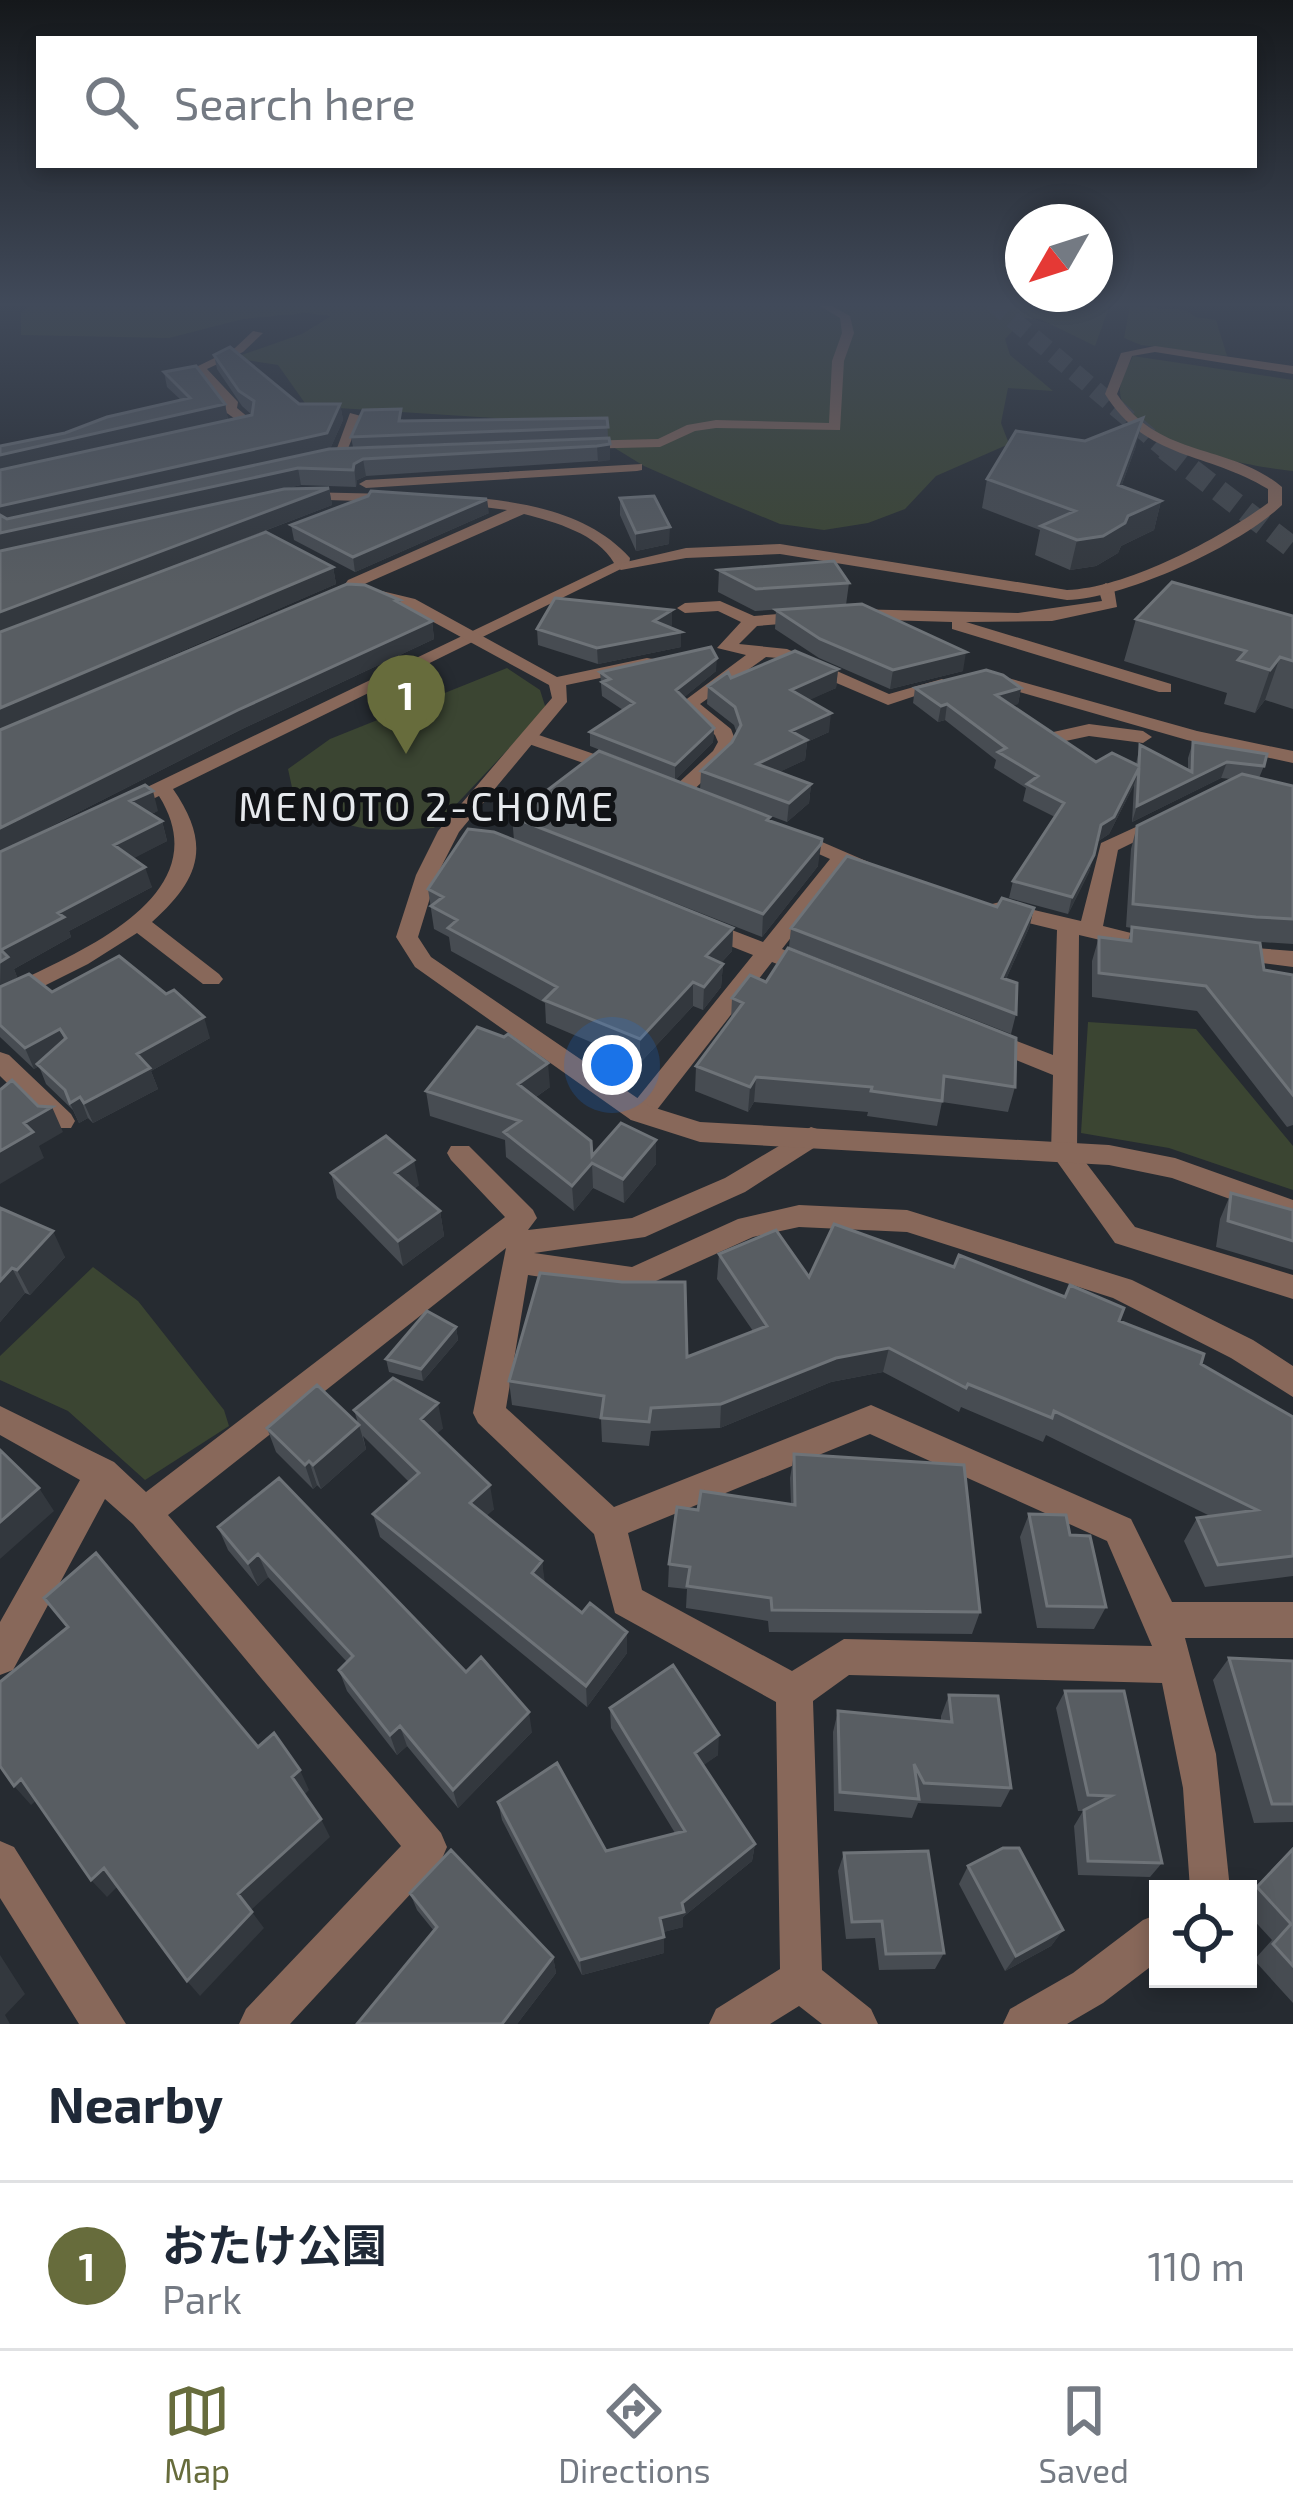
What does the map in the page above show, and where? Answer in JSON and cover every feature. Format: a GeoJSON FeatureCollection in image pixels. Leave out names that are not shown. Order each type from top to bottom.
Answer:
{"type":"FeatureCollection","features":[{"type":"Feature","properties":{"kind":"street"},"geometry":{"type":"LineString","coordinates":[[204,434],[249,423],[228,408],[234,405],[226,396]]}},
{"type":"Feature","properties":{"kind":"street"},"geometry":{"type":"LineString","coordinates":[[556,446],[660,442],[716,424],[835,427],[836,396]]}},
{"type":"Feature","properties":{"kind":"street"},"geometry":{"type":"LineString","coordinates":[[101,816],[621,566],[686,554],[780,548],[1078,595],[1106,588],[1250,524],[1275,506],[1275,487],[1261,476],[1174,448],[1125,414],[1113,396]]}},
{"type":"Feature","properties":{"kind":"street"},"geometry":{"type":"LineString","coordinates":[[355,416],[334,456],[359,454]]}},
{"type":"Feature","properties":{"kind":"street"},"geometry":{"type":"LineString","coordinates":[[621,566],[622,558],[602,538],[498,503],[287,496],[400,481],[637,467]]}},
{"type":"Feature","properties":{"kind":"street"},"geometry":{"type":"LineString","coordinates":[[335,514],[377,497]]}},
{"type":"Feature","properties":{"kind":"street"},"geometry":{"type":"LineString","coordinates":[[520,510],[341,587],[410,602],[557,682],[665,660]]}},
{"type":"Feature","properties":{"kind":"street"},"geometry":{"type":"LineString","coordinates":[[841,614],[933,618],[1102,608],[1113,601],[1106,588]]}},
{"type":"Feature","properties":{"kind":"street"},"geometry":{"type":"LineString","coordinates":[[685,608],[720,606],[752,621],[819,616]]}},
{"type":"Feature","properties":{"kind":"street"},"geometry":{"type":"LineString","coordinates":[[933,618],[1166,688]]}},
{"type":"Feature","properties":{"kind":"street"},"geometry":{"type":"LineString","coordinates":[[726,648],[752,621]]}},
{"type":"Feature","properties":{"kind":"street"},"geometry":{"type":"LineString","coordinates":[[659,783],[721,754],[728,742],[724,733],[689,704],[764,650]]}},
{"type":"Feature","properties":{"kind":"street"},"geometry":{"type":"LineString","coordinates":[[706,652],[764,650],[888,700],[983,676],[1194,736],[1289,756]]}},
{"type":"Feature","properties":{"kind":"street"},"geometry":{"type":"LineString","coordinates":[[557,682],[562,698],[423,878],[407,937],[423,962],[640,1113],[700,1132],[1108,1155],[1175,1168],[1293,1211]]}},
{"type":"Feature","properties":{"kind":"street"},"geometry":{"type":"LineString","coordinates":[[1047,739],[1070,731],[1115,731],[1270,761],[1289,756]]}},
{"type":"Feature","properties":{"kind":"street"},"geometry":{"type":"LineString","coordinates":[[533,739],[702,799]]}},
{"type":"Feature","properties":{"kind":"street"},"geometry":{"type":"LineString","coordinates":[[0,1000],[97,949],[175,885],[187,858],[187,832],[162,787]]}},
{"type":"Feature","properties":{"kind":"street"},"geometry":{"type":"LineString","coordinates":[[1189,807],[1108,848],[1079,931],[1064,1069],[1064,1153],[1125,1235],[1293,1287]]}},
{"type":"Feature","properties":{"kind":"street"},"geometry":{"type":"LineString","coordinates":[[766,825],[841,859],[905,879]]}},
{"type":"Feature","properties":{"kind":"street"},"geometry":{"type":"LineString","coordinates":[[640,1113],[841,859]]}},
{"type":"Feature","properties":{"kind":"street"},"geometry":{"type":"LineString","coordinates":[[970,900],[1079,931],[1293,959]]}},
{"type":"Feature","properties":{"kind":"street"},"geometry":{"type":"LineString","coordinates":[[685,919],[832,978]]}},
{"type":"Feature","properties":{"kind":"street"},"geometry":{"type":"LineString","coordinates":[[136,921],[211,979]]}},
{"type":"Feature","properties":{"kind":"street"},"geometry":{"type":"LineString","coordinates":[[958,1028],[1064,1069]]}},
{"type":"Feature","properties":{"kind":"street"},"geometry":{"type":"LineString","coordinates":[[0,1061],[62,1120]]}},
{"type":"Feature","properties":{"kind":"street"},"geometry":{"type":"LineString","coordinates":[[145,1513],[514,1246],[635,1229],[735,1185],[811,1137]]}},
{"type":"Feature","properties":{"kind":"street"},"geometry":{"type":"LineString","coordinates":[[460,1153],[523,1218],[514,1246],[489,1413],[609,1526],[627,1601],[794,1692]]}},
{"type":"Feature","properties":{"kind":"street"},"geometry":{"type":"LineString","coordinates":[[514,1246],[634,1279],[748,1227],[799,1216],[907,1221],[1122,1289],[1242,1349],[1293,1383]]}},
{"type":"Feature","properties":{"kind":"street"},"geometry":{"type":"LineString","coordinates":[[609,1526],[871,1419],[1119,1530],[1162,1620],[1175,1665],[1210,1827],[1210,1880]]}},
{"type":"Feature","properties":{"kind":"street"},"geometry":{"type":"LineString","coordinates":[[0,1420],[102,1473],[145,1513],[428,1847],[261,2024]]}},
{"type":"Feature","properties":{"kind":"street"},"geometry":{"type":"LineString","coordinates":[[0,1657],[102,1473]]}},
{"type":"Feature","properties":{"kind":"street"},"geometry":{"type":"LineString","coordinates":[[1162,1620],[1293,1620]]}},
{"type":"Feature","properties":{"kind":"street"},"geometry":{"type":"LineString","coordinates":[[794,1692],[844,1658],[1175,1665]]}},
{"type":"Feature","properties":{"kind":"street"},"geometry":{"type":"LineString","coordinates":[[794,1692],[802,1981],[856,2024]]}},
{"type":"Feature","properties":{"kind":"street"},"geometry":{"type":"LineString","coordinates":[[0,1861],[104,2024]]}},
{"type":"Feature","properties":{"kind":"street"},"geometry":{"type":"LineString","coordinates":[[1024,2024],[1088,1988],[1149,1942]]}},
{"type":"Feature","properties":{"kind":"street"},"geometry":{"type":"LineString","coordinates":[[731,2024],[802,1981]]}},
{"type":"Feature","properties":{"kind":"green space"},"geometry":{"type":"Polygon","coordinates":[[[300,396],[1006,396],[1001,423],[1009,444],[936,476],[905,509],[868,523],[824,530],[780,524],[717,498],[644,466],[574,423],[307,406],[300,396]]]}},
{"type":"Feature","properties":{"kind":"green space"},"geometry":{"type":"Polygon","coordinates":[[[1122,396],[1293,396],[1293,471],[1193,450],[1143,426],[1127,410],[1122,396]]]}},
{"type":"Feature","properties":{"kind":"green space"},"geometry":{"type":"Polygon","coordinates":[[[507,668],[540,690],[546,709],[434,828],[359,827],[330,816],[293,792],[288,769],[330,739],[507,668]]]}},
{"type":"Feature","properties":{"kind":"green space"},"geometry":{"type":"Polygon","coordinates":[[[1088,1022],[1196,1029],[1293,1146],[1293,1190],[1169,1148],[1081,1133],[1088,1022]]]}},
{"type":"Feature","properties":{"kind":"green space"},"geometry":{"type":"Polygon","coordinates":[[[93,1267],[138,1301],[224,1410],[229,1426],[145,1480],[68,1411],[0,1380],[0,1356],[93,1267]]]}},
{"type":"Feature","properties":{"kind":"building"},"geometry":{"type":"Polygon","coordinates":[[[219,396],[225,404],[0,455],[0,446],[190,398],[219,396]]]}},
{"type":"Feature","properties":{"kind":"building"},"geometry":{"type":"Polygon","coordinates":[[[247,396],[340,404],[327,433],[0,506],[0,470],[252,415],[254,401],[247,396]]]}},
{"type":"Feature","properties":{"kind":"building"},"geometry":{"type":"Polygon","coordinates":[[[401,409],[399,421],[607,418],[608,427],[351,437],[363,410],[401,409]]]}},
{"type":"Feature","properties":{"kind":"building"},"geometry":{"type":"Polygon","coordinates":[[[1143,418],[1118,485],[1161,501],[1128,516],[1103,536],[1077,540],[1041,526],[1075,511],[987,479],[1016,431],[1085,441],[1143,418]]]}},
{"type":"Feature","properties":{"kind":"building"},"geometry":{"type":"Polygon","coordinates":[[[609,438],[610,444],[597,446],[363,459],[353,470],[298,468],[0,533],[0,515],[7,519],[329,449],[609,438]]]}},
{"type":"Feature","properties":{"kind":"building"},"geometry":{"type":"Polygon","coordinates":[[[329,488],[0,612],[0,551],[284,489],[329,488]]]}},
{"type":"Feature","properties":{"kind":"building"},"geometry":{"type":"Polygon","coordinates":[[[371,491],[487,499],[353,557],[291,525],[371,491]]]}},
{"type":"Feature","properties":{"kind":"building"},"geometry":{"type":"Polygon","coordinates":[[[654,496],[670,527],[636,533],[620,498],[654,496]]]}},
{"type":"Feature","properties":{"kind":"building"},"geometry":{"type":"Polygon","coordinates":[[[266,532],[333,567],[0,708],[0,632],[266,532]]]}},
{"type":"Feature","properties":{"kind":"building"},"geometry":{"type":"Polygon","coordinates":[[[834,561],[849,583],[756,589],[719,570],[834,561]]]}},
{"type":"Feature","properties":{"kind":"building"},"geometry":{"type":"Polygon","coordinates":[[[1172,582],[1293,616],[1293,661],[1280,657],[1270,670],[1238,660],[1246,651],[1136,619],[1172,582]]]}},
{"type":"Feature","properties":{"kind":"building"},"geometry":{"type":"Polygon","coordinates":[[[347,584],[365,585],[400,600],[396,601],[432,621],[0,828],[0,730],[347,584]]]}},
{"type":"Feature","properties":{"kind":"building"},"geometry":{"type":"Polygon","coordinates":[[[555,598],[672,610],[654,621],[681,632],[597,648],[537,629],[555,598]]]}},
{"type":"Feature","properties":{"kind":"building"},"geometry":{"type":"Polygon","coordinates":[[[862,604],[966,652],[893,670],[820,639],[776,610],[862,604]]]}},
{"type":"Feature","properties":{"kind":"building"},"geometry":{"type":"Polygon","coordinates":[[[711,647],[717,658],[676,690],[714,728],[675,765],[590,732],[634,703],[602,682],[610,679],[600,672],[711,647]]]}},
{"type":"Feature","properties":{"kind":"building"},"geometry":{"type":"Polygon","coordinates":[[[795,651],[838,669],[791,690],[831,713],[791,731],[807,740],[757,764],[811,784],[789,803],[701,771],[732,742],[741,725],[735,707],[708,686],[728,672],[731,678],[795,651]]]}},
{"type":"Feature","properties":{"kind":"building"},"geometry":{"type":"Polygon","coordinates":[[[986,670],[1021,688],[996,695],[1096,762],[1112,753],[1139,766],[1140,745],[1192,772],[1193,742],[1267,754],[1264,766],[1227,762],[1137,806],[1139,768],[1114,817],[1101,825],[1094,855],[1072,897],[1013,881],[1064,803],[1027,784],[1038,776],[998,752],[1006,748],[947,704],[941,706],[915,688],[986,670]]]}},
{"type":"Feature","properties":{"kind":"building"},"geometry":{"type":"Polygon","coordinates":[[[599,751],[770,817],[767,820],[822,839],[821,844],[763,914],[512,817],[599,751]]]}},
{"type":"Feature","properties":{"kind":"building"},"geometry":{"type":"Polygon","coordinates":[[[1242,774],[1293,786],[1293,919],[1133,904],[1137,826],[1242,774]]]}},
{"type":"Feature","properties":{"kind":"building"},"geometry":{"type":"Polygon","coordinates":[[[145,785],[153,791],[130,801],[162,821],[114,845],[145,867],[1,950],[8,957],[0,962],[0,852],[145,785]]]}},
{"type":"Feature","properties":{"kind":"building"},"geometry":{"type":"Polygon","coordinates":[[[468,829],[494,832],[733,928],[706,956],[723,964],[704,987],[693,982],[640,1039],[544,1000],[557,987],[448,928],[457,920],[431,906],[443,897],[428,889],[468,829]]]}},
{"type":"Feature","properties":{"kind":"building"},"geometry":{"type":"Polygon","coordinates":[[[847,856],[997,907],[1002,898],[1034,908],[1002,978],[1017,983],[1016,1014],[791,928],[847,856]]]}},
{"type":"Feature","properties":{"kind":"building"},"geometry":{"type":"Polygon","coordinates":[[[1132,927],[1260,943],[1264,970],[1293,975],[1293,1095],[1206,986],[1099,973],[1099,937],[1131,941],[1132,927]]]}},
{"type":"Feature","properties":{"kind":"building"},"geometry":{"type":"Polygon","coordinates":[[[788,948],[1016,1038],[1015,1087],[944,1076],[942,1101],[871,1091],[872,1087],[756,1077],[750,1087],[696,1066],[743,1003],[732,998],[750,975],[766,982],[788,948]]]}},
{"type":"Feature","properties":{"kind":"building"},"geometry":{"type":"Polygon","coordinates":[[[119,956],[166,994],[174,990],[204,1017],[137,1054],[150,1068],[84,1103],[80,1097],[70,1103],[65,1090],[37,1064],[66,1038],[60,1029],[25,1048],[0,1025],[0,987],[29,974],[52,992],[119,956]]]}},
{"type":"Feature","properties":{"kind":"building"},"geometry":{"type":"Polygon","coordinates":[[[477,1027],[504,1037],[508,1034],[548,1063],[518,1084],[591,1141],[592,1156],[621,1123],[656,1140],[623,1179],[592,1163],[572,1186],[504,1132],[520,1121],[426,1091],[477,1027]]]}},
{"type":"Feature","properties":{"kind":"building"},"geometry":{"type":"Polygon","coordinates":[[[12,1080],[38,1106],[52,1107],[24,1123],[33,1132],[0,1151],[0,1090],[12,1080]]]}},
{"type":"Feature","properties":{"kind":"building"},"geometry":{"type":"Polygon","coordinates":[[[386,1136],[414,1160],[395,1173],[440,1211],[398,1241],[331,1173],[386,1136]]]}},
{"type":"Feature","properties":{"kind":"building"},"geometry":{"type":"Polygon","coordinates":[[[1231,1193],[1293,1210],[1293,1241],[1228,1221],[1231,1193]]]}},
{"type":"Feature","properties":{"kind":"building"},"geometry":{"type":"Polygon","coordinates":[[[0,1208],[53,1231],[17,1270],[12,1268],[0,1281],[0,1208]]]}},
{"type":"Feature","properties":{"kind":"building"},"geometry":{"type":"Polygon","coordinates":[[[834,1224],[954,1267],[959,1255],[1065,1297],[1070,1285],[1124,1308],[1119,1321],[1204,1354],[1201,1364],[1293,1417],[1293,1556],[1218,1565],[1197,1518],[1257,1510],[1054,1411],[1052,1418],[968,1384],[966,1388],[889,1348],[836,1358],[721,1404],[651,1408],[649,1422],[601,1418],[604,1396],[509,1381],[540,1273],[622,1282],[685,1282],[687,1357],[767,1326],[719,1254],[776,1230],[809,1277],[834,1224]]]}},
{"type":"Feature","properties":{"kind":"building"},"geometry":{"type":"Polygon","coordinates":[[[427,1311],[456,1327],[421,1369],[386,1359],[427,1311]]]}},
{"type":"Feature","properties":{"kind":"building"},"geometry":{"type":"Polygon","coordinates":[[[393,1378],[438,1403],[421,1419],[490,1485],[470,1503],[542,1561],[532,1573],[582,1613],[590,1603],[627,1632],[586,1686],[373,1514],[419,1473],[354,1410],[393,1378]]]}},
{"type":"Feature","properties":{"kind":"building"},"geometry":{"type":"Polygon","coordinates":[[[317,1385],[359,1425],[313,1465],[309,1461],[305,1465],[267,1428],[317,1385]]]}},
{"type":"Feature","properties":{"kind":"building"},"geometry":{"type":"Polygon","coordinates":[[[0,1450],[39,1488],[0,1522],[0,1450]]]}},
{"type":"Feature","properties":{"kind":"building"},"geometry":{"type":"Polygon","coordinates":[[[794,1454],[964,1465],[980,1612],[772,1610],[771,1598],[687,1586],[690,1567],[669,1564],[677,1507],[698,1510],[701,1491],[795,1505],[794,1454]]]}},
{"type":"Feature","properties":{"kind":"building"},"geometry":{"type":"Polygon","coordinates":[[[279,1478],[466,1672],[481,1657],[529,1712],[453,1790],[400,1726],[390,1735],[339,1670],[353,1656],[258,1554],[248,1563],[218,1527],[279,1478]]]}},
{"type":"Feature","properties":{"kind":"building"},"geometry":{"type":"Polygon","coordinates":[[[1029,1514],[1066,1515],[1070,1535],[1090,1536],[1106,1607],[1047,1606],[1029,1514]]]}},
{"type":"Feature","properties":{"kind":"building"},"geometry":{"type":"Polygon","coordinates":[[[96,1553],[258,1747],[274,1733],[300,1770],[292,1777],[321,1819],[238,1894],[252,1912],[187,1981],[104,1868],[91,1880],[21,1779],[14,1786],[0,1766],[0,1682],[68,1627],[44,1598],[96,1553]]]}},
{"type":"Feature","properties":{"kind":"building"},"geometry":{"type":"Polygon","coordinates":[[[1229,1658],[1293,1661],[1293,1804],[1272,1804],[1229,1658]]]}},
{"type":"Feature","properties":{"kind":"building"},"geometry":{"type":"Polygon","coordinates":[[[673,1665],[719,1735],[695,1753],[755,1844],[682,1903],[684,1912],[660,1918],[664,1937],[580,1960],[498,1802],[557,1763],[606,1851],[685,1831],[610,1708],[673,1665]]]}},
{"type":"Feature","properties":{"kind":"building"},"geometry":{"type":"Polygon","coordinates":[[[1065,1691],[1124,1691],[1162,1863],[1088,1861],[1084,1810],[1111,1796],[1088,1795],[1065,1691]]]}},
{"type":"Feature","properties":{"kind":"building"},"geometry":{"type":"Polygon","coordinates":[[[949,1695],[998,1696],[1011,1788],[924,1783],[914,1764],[919,1799],[840,1792],[838,1711],[952,1722],[949,1695]]]}},
{"type":"Feature","properties":{"kind":"building"},"geometry":{"type":"Polygon","coordinates":[[[1003,1848],[1019,1848],[1063,1930],[1016,1956],[968,1866],[1003,1848]]]}},
{"type":"Feature","properties":{"kind":"building"},"geometry":{"type":"Polygon","coordinates":[[[1293,1849],[1293,1966],[1273,1944],[1291,1924],[1257,1887],[1293,1849]]]}},
{"type":"Feature","properties":{"kind":"building"},"geometry":{"type":"Polygon","coordinates":[[[451,1850],[553,1957],[502,2024],[357,2024],[437,1927],[410,1893],[451,1850]]]}},
{"type":"Feature","properties":{"kind":"building"},"geometry":{"type":"Polygon","coordinates":[[[928,1851],[944,1953],[886,1954],[882,1921],[852,1922],[844,1853],[928,1851]]]}},
{"type":"Feature","properties":{"kind":"tunnel"},"geometry":{"type":"LineString","coordinates":[[1103,396],[1168,452]]}},
{"type":"Feature","properties":{"kind":"tunnel"},"geometry":{"type":"LineString","coordinates":[[1165,449],[1293,548]]}},
{"type":"Feature","properties":{"kind":"place","name":"おたけ公園"},"geometry":{"type":"Point","coordinates":[406,754]}},
{"type":"Feature","properties":{"kind":"district","name":"MENOTO 2-CHOME"},"geometry":{"type":"Point","coordinates":[427,807]}}]}
